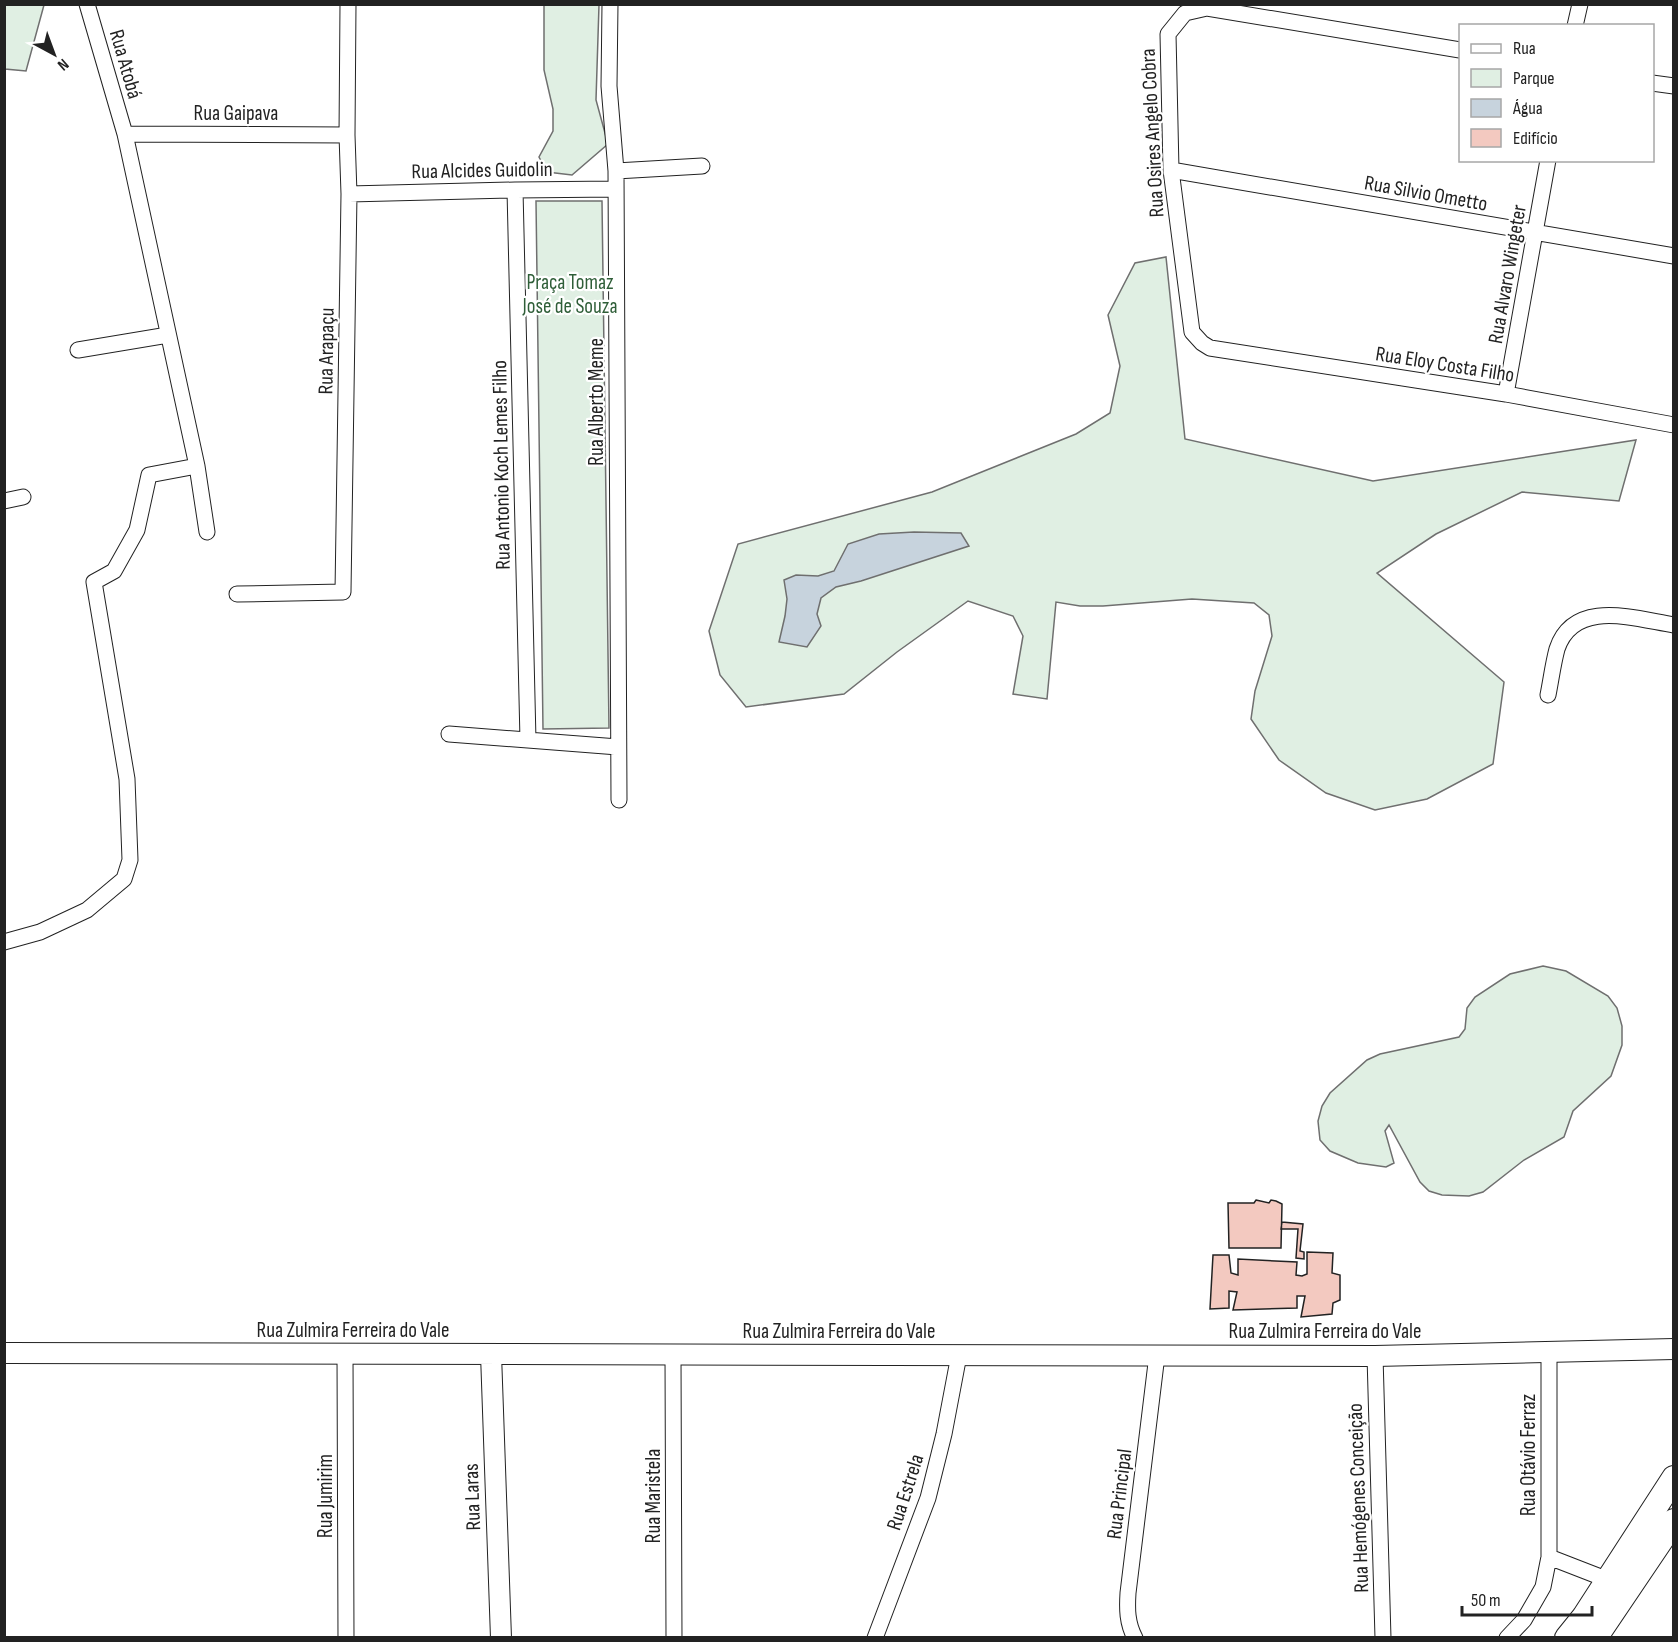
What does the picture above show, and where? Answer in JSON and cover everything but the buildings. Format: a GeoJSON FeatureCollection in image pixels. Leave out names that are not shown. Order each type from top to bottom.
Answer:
{"type":"FeatureCollection","features":[{"type":"Feature","properties":{"kind":"main road"},"geometry":{"type":"LineString","coordinates":[[1595,1638],[1619,1584],[1674,1478]]}},
{"type":"Feature","properties":{"kind":"main road"},"geometry":{"type":"LineString","coordinates":[[1567,1638],[1584,1617],[1619,1584],[1674,1521]]}},
{"type":"Feature","properties":{"kind":"street","name":"Rua Atobá"},"geometry":{"type":"LineString","coordinates":[[87,4],[125,134],[197,466],[207,532]]}},
{"type":"Feature","properties":{"kind":"street","name":"Rua Arapaçu"},"geometry":{"type":"LineString","coordinates":[[237,594],[343,592],[349,194],[348,4]]}},
{"type":"Feature","properties":{"kind":"street","name":"Rua Alberto Meme"},"geometry":{"type":"LineString","coordinates":[[610,4],[609,86],[616,171],[619,800]]}},
{"type":"Feature","properties":{"kind":"street"},"geometry":{"type":"LineString","coordinates":[[1575,24],[1580,4]]}},
{"type":"Feature","properties":{"kind":"street","name":"Rua Osires Angelo Cobra"},"geometry":{"type":"LineString","coordinates":[[1210,348],[1192,332],[1171,170],[1168,34],[1185,13],[1207,8],[1459,50]]}},
{"type":"Feature","properties":{"kind":"street"},"geometry":{"type":"LineString","coordinates":[[1654,83],[1674,86]]}},
{"type":"Feature","properties":{"kind":"street","name":"Rua Gaipava"},"geometry":{"type":"LineString","coordinates":[[125,134],[347,135]]}},
{"type":"Feature","properties":{"kind":"street","name":"Rua Alvaro Wingeter"},"geometry":{"type":"LineString","coordinates":[[1506,394],[1548,162]]}},
{"type":"Feature","properties":{"kind":"street"},"geometry":{"type":"LineString","coordinates":[[616,171],[702,166]]}},
{"type":"Feature","properties":{"kind":"street","name":"Rua Silvio Ometto"},"geometry":{"type":"LineString","coordinates":[[1171,170],[1674,256]]}},
{"type":"Feature","properties":{"kind":"street","name":"Rua Alcides Guidolin"},"geometry":{"type":"LineString","coordinates":[[349,194],[616,189]]}},
{"type":"Feature","properties":{"kind":"street","name":"Rua Antonio Koch Lemes Filho"},"geometry":{"type":"LineString","coordinates":[[515,190],[528,740]]}},
{"type":"Feature","properties":{"kind":"street"},"geometry":{"type":"LineString","coordinates":[[78,350],[168,335]]}},
{"type":"Feature","properties":{"kind":"street","name":"Rua Eloy Costa Filho"},"geometry":{"type":"LineString","coordinates":[[1210,348],[1506,394],[1674,424]]}},
{"type":"Feature","properties":{"kind":"street"},"geometry":{"type":"LineString","coordinates":[[4,942],[40,932],[87,910],[124,879],[130,860],[128,779],[94,582],[114,571],[137,530],[149,475],[197,466]]}},
{"type":"Feature","properties":{"kind":"street"},"geometry":{"type":"LineString","coordinates":[[4,501],[23,497]]}},
{"type":"Feature","properties":{"kind":"street"},"geometry":{"type":"LineString","coordinates":[[1548,695],[1558,648],[1568,630],[1580,620],[1595,615],[1616,615],[1674,625]]}},
{"type":"Feature","properties":{"kind":"street"},"geometry":{"type":"LineString","coordinates":[[449,734],[618,747]]}},
{"type":"Feature","properties":{"kind":"street","name":"Rua Zulmira Ferreira do Vale"},"geometry":{"type":"LineString","coordinates":[[4,1353],[1375,1356],[1674,1349]]}},
{"type":"Feature","properties":{"kind":"street","name":"Rua Otávio Ferraz"},"geometry":{"type":"LineString","coordinates":[[1507,1638],[1524,1620],[1543,1587],[1549,1557],[1549,1353]]}},
{"type":"Feature","properties":{"kind":"street","name":"Rua Jumirim"},"geometry":{"type":"LineString","coordinates":[[345,1354],[346,1638]]}},
{"type":"Feature","properties":{"kind":"street","name":"Rua Laras"},"geometry":{"type":"LineString","coordinates":[[491,1354],[501,1638]]}},
{"type":"Feature","properties":{"kind":"street","name":"Rua Maristela"},"geometry":{"type":"LineString","coordinates":[[673,1355],[674,1638]]}},
{"type":"Feature","properties":{"kind":"street","name":"Rua Estrela"},"geometry":{"type":"LineString","coordinates":[[875,1637],[928,1498],[944,1434],[959,1355]]}},
{"type":"Feature","properties":{"kind":"street","name":"Rua Principal"},"geometry":{"type":"LineString","coordinates":[[1134,1638],[1129,1627],[1128,1593],[1157,1355]]}},
{"type":"Feature","properties":{"kind":"street","name":"Rua Hemógenes Conceição"},"geometry":{"type":"LineString","coordinates":[[1375,1356],[1383,1638]]}},
{"type":"Feature","properties":{"kind":"street"},"geometry":{"type":"LineString","coordinates":[[1549,1557],[1619,1584]]}},
{"type":"Feature","properties":{"kind":"green space"},"geometry":{"type":"Polygon","coordinates":[[[4,5],[44,5],[26,71],[5,69],[4,5]]]}},
{"type":"Feature","properties":{"kind":"green space"},"geometry":{"type":"Polygon","coordinates":[[[544,5],[599,5],[596,100],[608,144],[572,175],[547,172],[539,157],[553,131],[553,109],[544,70],[544,5]]]}},
{"type":"Feature","properties":{"kind":"green space","name":"Praça Tomaz José de Souza"},"geometry":{"type":"Polygon","coordinates":[[[536,201],[602,201],[609,728],[543,729],[536,201]]]}},
{"type":"Feature","properties":{"kind":"green space"},"geometry":{"type":"Polygon","coordinates":[[[1166,257],[1185,439],[1373,481],[1636,440],[1619,501],[1522,492],[1436,534],[1377,573],[1504,682],[1493,764],[1427,799],[1375,810],[1326,793],[1279,760],[1251,719],[1255,691],[1272,636],[1269,615],[1254,603],[1192,599],[1080,606],[1056,602],[1047,699],[1013,694],[1023,636],[1013,616],[968,601],[897,652],[844,694],[746,707],[720,675],[709,631],[738,544],[932,492],[1076,434],[1110,413],[1120,366],[1108,315],[1135,263],[1166,257]]]}},
{"type":"Feature","properties":{"kind":"green space"},"geometry":{"type":"Polygon","coordinates":[[[1543,966],[1566,971],[1608,996],[1617,1008],[1622,1026],[1622,1045],[1611,1076],[1573,1111],[1564,1137],[1524,1160],[1483,1192],[1469,1196],[1442,1195],[1429,1191],[1420,1182],[1389,1125],[1385,1131],[1394,1163],[1386,1167],[1358,1163],[1330,1151],[1320,1140],[1318,1121],[1322,1106],[1330,1093],[1367,1060],[1380,1054],[1459,1037],[1465,1029],[1467,1008],[1475,997],[1510,974],[1543,966]]]}},
{"type":"Feature","properties":{"kind":"water"},"geometry":{"type":"Polygon","coordinates":[[[961,533],[969,546],[836,587],[821,598],[817,614],[821,626],[807,647],[779,642],[787,599],[784,580],[796,575],[818,576],[834,571],[848,544],[879,534],[961,533]]]}}]}
